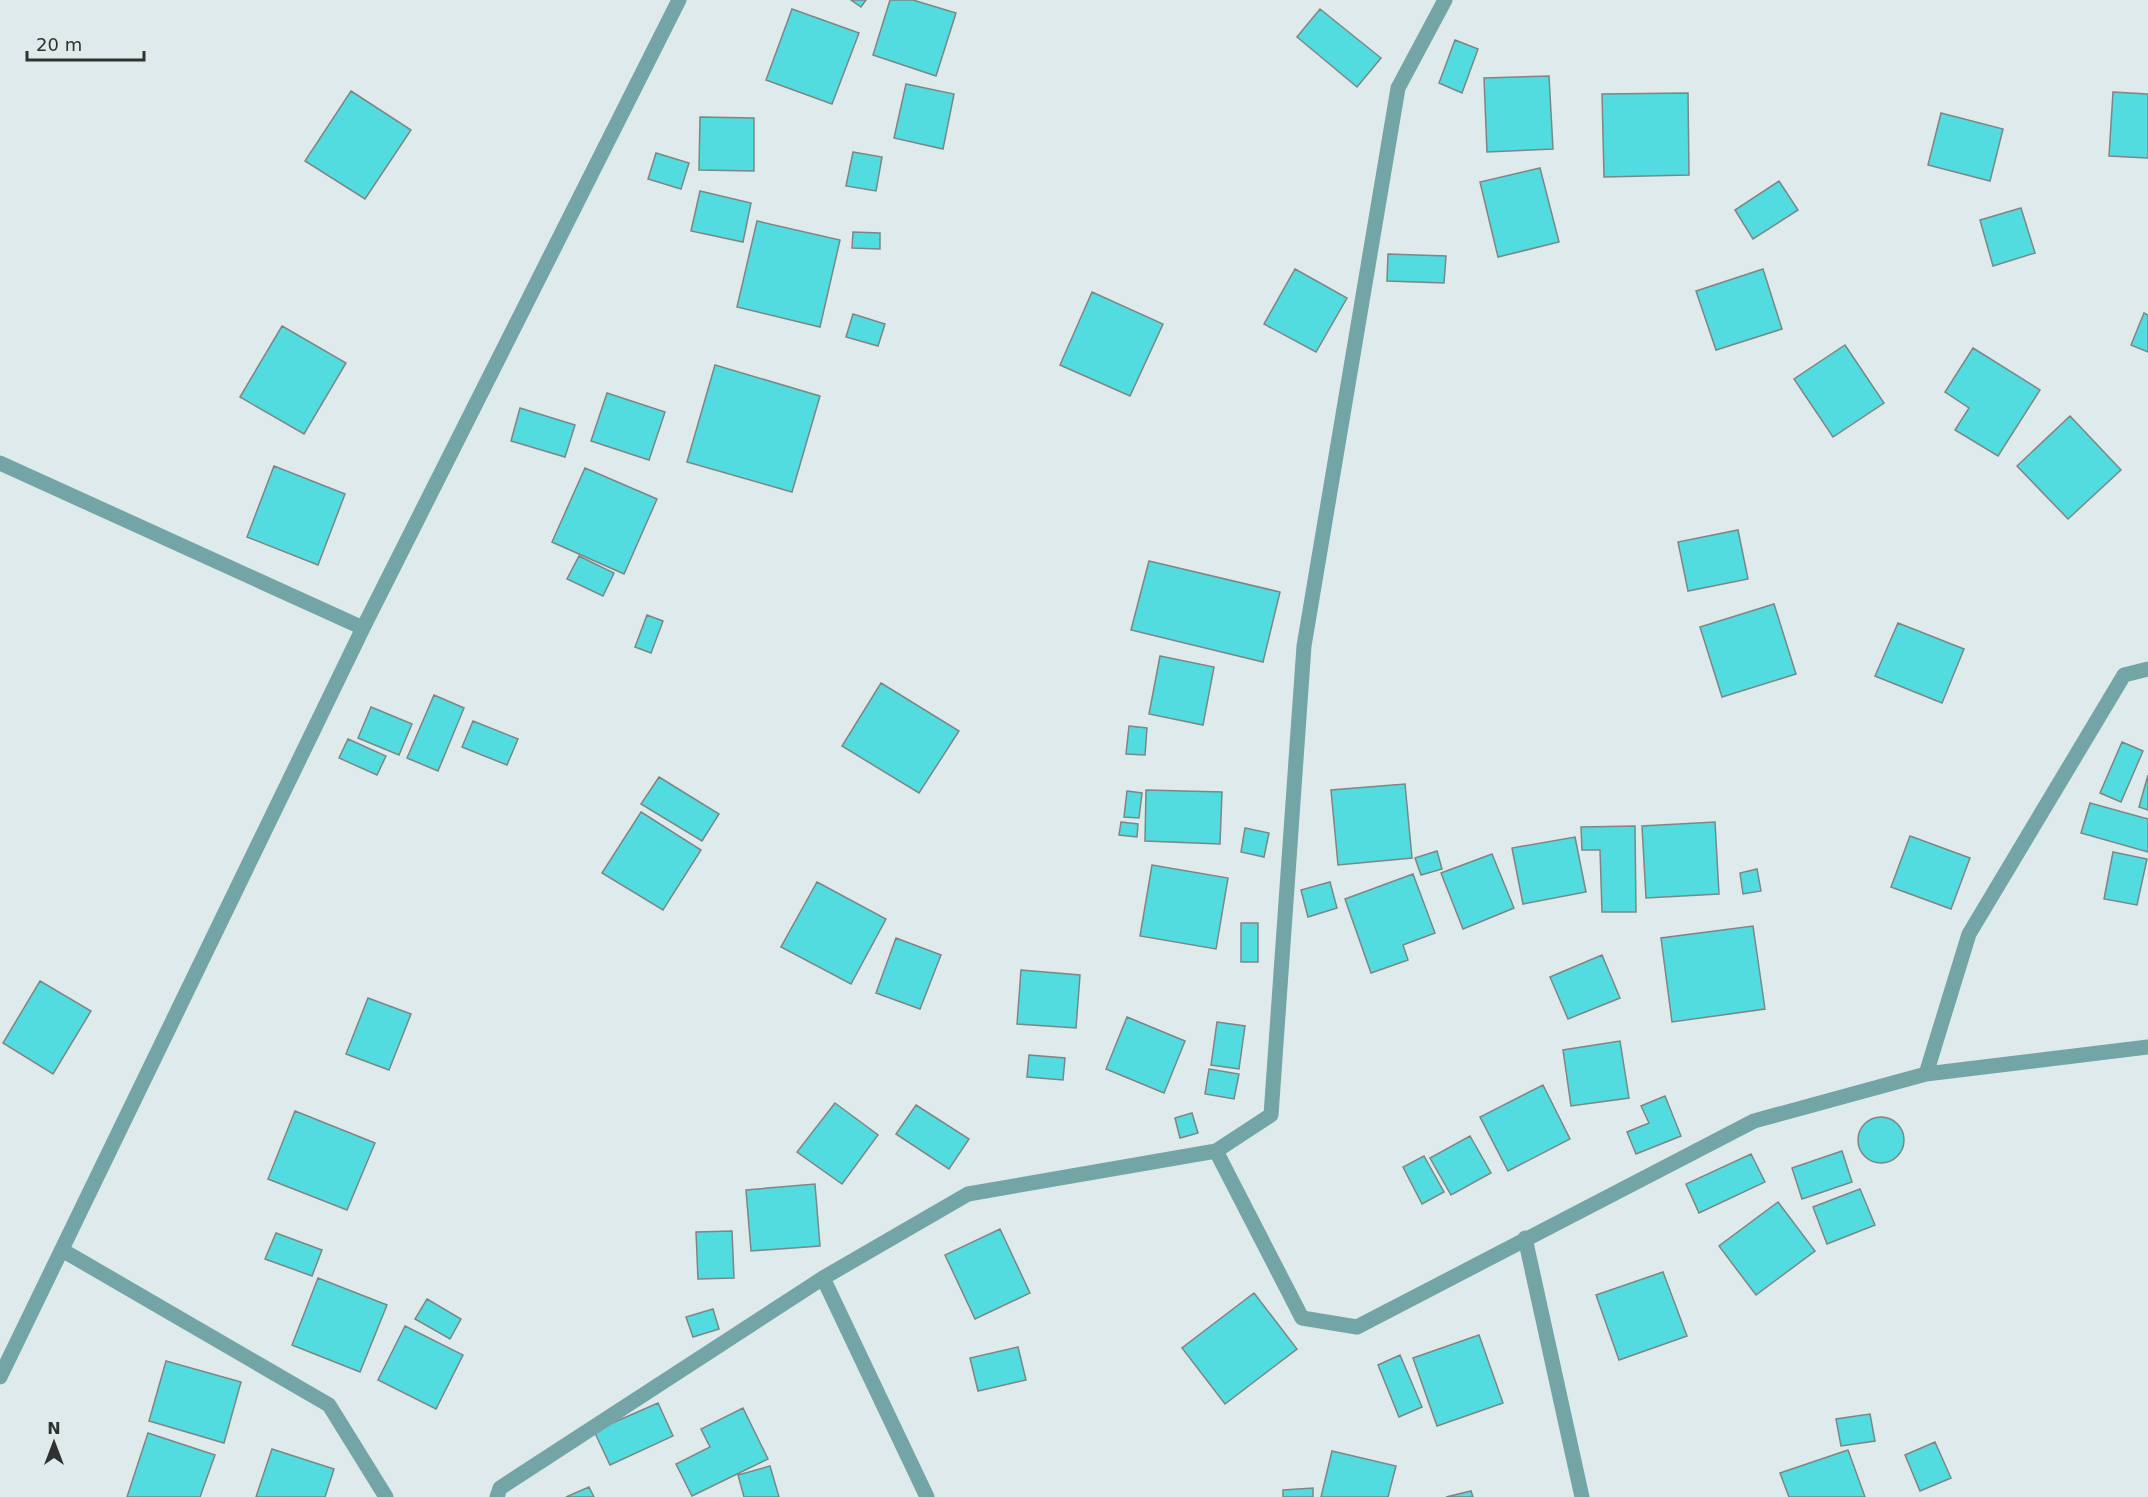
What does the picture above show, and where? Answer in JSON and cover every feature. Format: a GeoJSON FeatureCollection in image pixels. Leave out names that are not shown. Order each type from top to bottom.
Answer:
{"type":"FeatureCollection","features":[{"type":"Feature","properties":{"kind":"street"},"geometry":{"type":"LineString","coordinates":[[0,1377],[363,628],[679,0]]}},
{"type":"Feature","properties":{"kind":"street"},"geometry":{"type":"LineString","coordinates":[[497,1497],[500,1488],[823,1278],[968,1194],[1216,1150],[1271,1115],[1304,646],[1398,88],[1445,0]]}},
{"type":"Feature","properties":{"kind":"street"},"geometry":{"type":"LineString","coordinates":[[0,463],[363,628]]}},
{"type":"Feature","properties":{"kind":"street"},"geometry":{"type":"LineString","coordinates":[[1926,1074],[1969,934],[2124,675],[2148,669]]}},
{"type":"Feature","properties":{"kind":"street"},"geometry":{"type":"LineString","coordinates":[[1216,1150],[1302,1318],[1357,1327],[1754,1121],[1926,1074],[2148,1047]]}},
{"type":"Feature","properties":{"kind":"street"},"geometry":{"type":"LineString","coordinates":[[1525,1238],[1582,1497]]}},
{"type":"Feature","properties":{"kind":"street"},"geometry":{"type":"LineString","coordinates":[[62,1250],[329,1405],[386,1497]]}},
{"type":"Feature","properties":{"kind":"street"},"geometry":{"type":"LineString","coordinates":[[823,1278],[927,1497]]}},
{"type":"Feature","properties":{"kind":"building"},"geometry":{"type":"Polygon","coordinates":[[[851,0],[866,0],[861,7],[851,0]]]}},
{"type":"Feature","properties":{"kind":"building"},"geometry":{"type":"Polygon","coordinates":[[[890,0],[913,0],[956,13],[936,76],[873,55],[890,0]]]}},
{"type":"Feature","properties":{"kind":"building"},"geometry":{"type":"Polygon","coordinates":[[[792,9],[859,33],[832,104],[766,80],[792,9]]]}},
{"type":"Feature","properties":{"kind":"building"},"geometry":{"type":"Polygon","coordinates":[[[1320,9],[1381,58],[1357,87],[1297,37],[1320,9]]]}},
{"type":"Feature","properties":{"kind":"building"},"geometry":{"type":"Polygon","coordinates":[[[1455,40],[1478,49],[1462,93],[1439,83],[1455,40]]]}},
{"type":"Feature","properties":{"kind":"building"},"geometry":{"type":"Polygon","coordinates":[[[1549,76],[1553,149],[1487,152],[1484,78],[1549,76]]]}},
{"type":"Feature","properties":{"kind":"building"},"geometry":{"type":"Polygon","coordinates":[[[906,84],[954,94],[943,149],[894,138],[906,84]]]}},
{"type":"Feature","properties":{"kind":"building"},"geometry":{"type":"Polygon","coordinates":[[[351,91],[411,130],[365,199],[305,161],[351,91]]]}},
{"type":"Feature","properties":{"kind":"building"},"geometry":{"type":"Polygon","coordinates":[[[2113,92],[2148,94],[2148,158],[2109,156],[2113,92]]]}},
{"type":"Feature","properties":{"kind":"building"},"geometry":{"type":"Polygon","coordinates":[[[1688,93],[1689,175],[1604,177],[1602,94],[1688,93]]]}},
{"type":"Feature","properties":{"kind":"building"},"geometry":{"type":"Polygon","coordinates":[[[1941,113],[2003,129],[1990,181],[1928,165],[1941,113]]]}},
{"type":"Feature","properties":{"kind":"building"},"geometry":{"type":"Polygon","coordinates":[[[700,117],[754,118],[754,171],[699,170],[700,117]]]}},
{"type":"Feature","properties":{"kind":"building"},"geometry":{"type":"Polygon","coordinates":[[[853,152],[882,157],[876,191],[846,186],[853,152]]]}},
{"type":"Feature","properties":{"kind":"building"},"geometry":{"type":"Polygon","coordinates":[[[656,153],[689,163],[681,189],[648,179],[656,153]]]}},
{"type":"Feature","properties":{"kind":"building"},"geometry":{"type":"Polygon","coordinates":[[[1540,168],[1559,242],[1498,257],[1480,182],[1540,168]]]}},
{"type":"Feature","properties":{"kind":"building"},"geometry":{"type":"Polygon","coordinates":[[[1779,181],[1798,210],[1753,239],[1735,210],[1779,181]]]}},
{"type":"Feature","properties":{"kind":"building"},"geometry":{"type":"Polygon","coordinates":[[[700,191],[751,203],[743,242],[691,231],[700,191]]]}},
{"type":"Feature","properties":{"kind":"building"},"geometry":{"type":"Polygon","coordinates":[[[2021,208],[2035,253],[1993,266],[1980,220],[2021,208]]]}},
{"type":"Feature","properties":{"kind":"building"},"geometry":{"type":"Polygon","coordinates":[[[757,221],[840,240],[820,327],[737,307],[757,221]]]}},
{"type":"Feature","properties":{"kind":"building"},"geometry":{"type":"Polygon","coordinates":[[[853,232],[880,233],[880,249],[852,248],[853,232]]]}},
{"type":"Feature","properties":{"kind":"building"},"geometry":{"type":"Polygon","coordinates":[[[1388,254],[1446,256],[1444,283],[1387,281],[1388,254]]]}},
{"type":"Feature","properties":{"kind":"building"},"geometry":{"type":"Polygon","coordinates":[[[1295,269],[1347,298],[1316,352],[1264,324],[1295,269]]]}},
{"type":"Feature","properties":{"kind":"building"},"geometry":{"type":"Polygon","coordinates":[[[1763,269],[1782,329],[1716,350],[1696,291],[1763,269]]]}},
{"type":"Feature","properties":{"kind":"building"},"geometry":{"type":"Polygon","coordinates":[[[1092,292],[1163,324],[1130,396],[1060,365],[1092,292]]]}},
{"type":"Feature","properties":{"kind":"building"},"geometry":{"type":"Polygon","coordinates":[[[2144,313],[2148,315],[2148,352],[2131,345],[2144,313]]]}},
{"type":"Feature","properties":{"kind":"building"},"geometry":{"type":"Polygon","coordinates":[[[853,314],[885,324],[878,346],[846,337],[853,314]]]}},
{"type":"Feature","properties":{"kind":"building"},"geometry":{"type":"Polygon","coordinates":[[[282,326],[346,363],[304,434],[240,397],[282,326]]]}},
{"type":"Feature","properties":{"kind":"building"},"geometry":{"type":"Polygon","coordinates":[[[1845,345],[1884,403],[1833,437],[1794,379],[1845,345]]]}},
{"type":"Feature","properties":{"kind":"building"},"geometry":{"type":"Polygon","coordinates":[[[1973,348],[2040,390],[1998,456],[1955,430],[1969,408],[1945,392],[1973,348]]]}},
{"type":"Feature","properties":{"kind":"building"},"geometry":{"type":"Polygon","coordinates":[[[715,365],[820,396],[792,492],[687,462],[715,365]]]}},
{"type":"Feature","properties":{"kind":"building"},"geometry":{"type":"Polygon","coordinates":[[[607,393],[665,412],[649,460],[591,441],[607,393]]]}},
{"type":"Feature","properties":{"kind":"building"},"geometry":{"type":"Polygon","coordinates":[[[520,408],[575,425],[565,457],[511,441],[520,408]]]}},
{"type":"Feature","properties":{"kind":"building"},"geometry":{"type":"Polygon","coordinates":[[[2070,416],[2121,470],[2068,519],[2017,466],[2070,416]]]}},
{"type":"Feature","properties":{"kind":"building"},"geometry":{"type":"Polygon","coordinates":[[[274,466],[345,494],[318,565],[247,537],[274,466]]]}},
{"type":"Feature","properties":{"kind":"building"},"geometry":{"type":"Polygon","coordinates":[[[585,468],[657,499],[624,574],[552,542],[585,468]]]}},
{"type":"Feature","properties":{"kind":"building"},"geometry":{"type":"Polygon","coordinates":[[[1738,530],[1748,579],[1688,591],[1678,542],[1738,530]]]}},
{"type":"Feature","properties":{"kind":"building"},"geometry":{"type":"Polygon","coordinates":[[[579,556],[614,573],[603,596],[567,579],[579,556]]]}},
{"type":"Feature","properties":{"kind":"building"},"geometry":{"type":"Polygon","coordinates":[[[1149,561],[1280,592],[1263,662],[1131,630],[1149,561]]]}},
{"type":"Feature","properties":{"kind":"building"},"geometry":{"type":"Polygon","coordinates":[[[1774,604],[1796,674],[1722,697],[1700,627],[1774,604]]]}},
{"type":"Feature","properties":{"kind":"building"},"geometry":{"type":"Polygon","coordinates":[[[647,615],[663,621],[651,653],[635,647],[647,615]]]}},
{"type":"Feature","properties":{"kind":"building"},"geometry":{"type":"Polygon","coordinates":[[[1898,623],[1964,649],[1942,703],[1875,676],[1898,623]]]}},
{"type":"Feature","properties":{"kind":"building"},"geometry":{"type":"Polygon","coordinates":[[[1160,656],[1214,667],[1203,725],[1149,714],[1160,656]]]}},
{"type":"Feature","properties":{"kind":"building"},"geometry":{"type":"Polygon","coordinates":[[[881,683],[959,731],[919,793],[842,746],[881,683]]]}},
{"type":"Feature","properties":{"kind":"building"},"geometry":{"type":"Polygon","coordinates":[[[434,695],[464,708],[438,771],[407,758],[434,695]]]}},
{"type":"Feature","properties":{"kind":"building"},"geometry":{"type":"Polygon","coordinates":[[[371,707],[412,724],[399,755],[358,738],[371,707]]]}},
{"type":"Feature","properties":{"kind":"building"},"geometry":{"type":"Polygon","coordinates":[[[473,721],[518,739],[507,765],[462,747],[473,721]]]}},
{"type":"Feature","properties":{"kind":"building"},"geometry":{"type":"Polygon","coordinates":[[[1129,726],[1147,728],[1145,755],[1126,754],[1129,726]]]}},
{"type":"Feature","properties":{"kind":"building"},"geometry":{"type":"Polygon","coordinates":[[[348,739],[386,756],[377,775],[339,758],[348,739]]]}},
{"type":"Feature","properties":{"kind":"building"},"geometry":{"type":"Polygon","coordinates":[[[2122,742],[2143,751],[2121,802],[2100,793],[2122,742]]]}},
{"type":"Feature","properties":{"kind":"building"},"geometry":{"type":"Polygon","coordinates":[[[2148,775],[2148,810],[2139,807],[2148,775]]]}},
{"type":"Feature","properties":{"kind":"building"},"geometry":{"type":"Polygon","coordinates":[[[659,777],[719,814],[702,841],[641,804],[659,777]]]}},
{"type":"Feature","properties":{"kind":"building"},"geometry":{"type":"Polygon","coordinates":[[[1405,784],[1412,858],[1338,865],[1331,790],[1405,784]]]}},
{"type":"Feature","properties":{"kind":"building"},"geometry":{"type":"Polygon","coordinates":[[[1146,790],[1222,792],[1220,844],[1145,841],[1146,790]]]}},
{"type":"Feature","properties":{"kind":"building"},"geometry":{"type":"Polygon","coordinates":[[[1127,791],[1142,793],[1139,818],[1124,817],[1127,791]]]}},
{"type":"Feature","properties":{"kind":"building"},"geometry":{"type":"Polygon","coordinates":[[[2090,803],[2148,819],[2148,852],[2081,833],[2090,803]]]}},
{"type":"Feature","properties":{"kind":"building"},"geometry":{"type":"Polygon","coordinates":[[[641,812],[701,850],[663,910],[602,873],[641,812]]]}},
{"type":"Feature","properties":{"kind":"building"},"geometry":{"type":"Polygon","coordinates":[[[1121,822],[1138,824],[1137,837],[1119,835],[1121,822]]]}},
{"type":"Feature","properties":{"kind":"building"},"geometry":{"type":"Polygon","coordinates":[[[1715,822],[1719,894],[1646,898],[1642,826],[1715,822]]]}},
{"type":"Feature","properties":{"kind":"building"},"geometry":{"type":"Polygon","coordinates":[[[1635,826],[1636,912],[1602,912],[1600,850],[1582,850],[1581,827],[1635,826]]]}},
{"type":"Feature","properties":{"kind":"building"},"geometry":{"type":"Polygon","coordinates":[[[1245,828],[1269,833],[1264,857],[1241,852],[1245,828]]]}},
{"type":"Feature","properties":{"kind":"building"},"geometry":{"type":"Polygon","coordinates":[[[1910,836],[1970,858],[1951,909],[1891,887],[1910,836]]]}},
{"type":"Feature","properties":{"kind":"building"},"geometry":{"type":"Polygon","coordinates":[[[1575,837],[1586,892],[1523,904],[1512,848],[1575,837]]]}},
{"type":"Feature","properties":{"kind":"building"},"geometry":{"type":"Polygon","coordinates":[[[1437,851],[1442,869],[1421,875],[1415,858],[1437,851]]]}},
{"type":"Feature","properties":{"kind":"building"},"geometry":{"type":"Polygon","coordinates":[[[2113,852],[2147,859],[2137,905],[2104,899],[2113,852]]]}},
{"type":"Feature","properties":{"kind":"building"},"geometry":{"type":"Polygon","coordinates":[[[1492,854],[1514,908],[1463,929],[1441,873],[1492,854]]]}},
{"type":"Feature","properties":{"kind":"building"},"geometry":{"type":"Polygon","coordinates":[[[1152,865],[1228,878],[1216,949],[1140,936],[1152,865]]]}},
{"type":"Feature","properties":{"kind":"building"},"geometry":{"type":"Polygon","coordinates":[[[1757,869],[1761,891],[1743,894],[1740,873],[1757,869]]]}},
{"type":"Feature","properties":{"kind":"building"},"geometry":{"type":"Polygon","coordinates":[[[1413,874],[1435,933],[1403,945],[1408,960],[1371,973],[1345,899],[1413,874]]]}},
{"type":"Feature","properties":{"kind":"building"},"geometry":{"type":"Polygon","coordinates":[[[817,882],[886,919],[851,984],[781,947],[817,882]]]}},
{"type":"Feature","properties":{"kind":"building"},"geometry":{"type":"Polygon","coordinates":[[[1330,882],[1337,908],[1308,917],[1301,890],[1330,882]]]}},
{"type":"Feature","properties":{"kind":"building"},"geometry":{"type":"Polygon","coordinates":[[[1241,923],[1258,923],[1258,962],[1241,962],[1241,923]]]}},
{"type":"Feature","properties":{"kind":"building"},"geometry":{"type":"Polygon","coordinates":[[[1753,926],[1765,1009],[1672,1022],[1661,938],[1753,926]]]}},
{"type":"Feature","properties":{"kind":"building"},"geometry":{"type":"Polygon","coordinates":[[[896,938],[941,955],[920,1009],[876,993],[896,938]]]}},
{"type":"Feature","properties":{"kind":"building"},"geometry":{"type":"Polygon","coordinates":[[[1602,955],[1620,998],[1568,1019],[1550,977],[1602,955]]]}},
{"type":"Feature","properties":{"kind":"building"},"geometry":{"type":"Polygon","coordinates":[[[1021,970],[1080,975],[1076,1028],[1017,1024],[1021,970]]]}},
{"type":"Feature","properties":{"kind":"building"},"geometry":{"type":"Polygon","coordinates":[[[40,981],[91,1011],[53,1074],[3,1043],[40,981]]]}},
{"type":"Feature","properties":{"kind":"building"},"geometry":{"type":"Polygon","coordinates":[[[368,998],[411,1014],[389,1070],[346,1054],[368,998]]]}},
{"type":"Feature","properties":{"kind":"building"},"geometry":{"type":"Polygon","coordinates":[[[1127,1017],[1185,1041],[1164,1093],[1106,1069],[1127,1017]]]}},
{"type":"Feature","properties":{"kind":"building"},"geometry":{"type":"Polygon","coordinates":[[[1217,1022],[1245,1026],[1239,1069],[1211,1065],[1217,1022]]]}},
{"type":"Feature","properties":{"kind":"building"},"geometry":{"type":"Polygon","coordinates":[[[1620,1041],[1629,1098],[1571,1106],[1563,1050],[1620,1041]]]}},
{"type":"Feature","properties":{"kind":"building"},"geometry":{"type":"Polygon","coordinates":[[[1029,1055],[1065,1058],[1063,1080],[1027,1077],[1029,1055]]]}},
{"type":"Feature","properties":{"kind":"building"},"geometry":{"type":"Polygon","coordinates":[[[1209,1069],[1239,1074],[1234,1099],[1205,1094],[1209,1069]]]}},
{"type":"Feature","properties":{"kind":"building"},"geometry":{"type":"Polygon","coordinates":[[[1543,1085],[1570,1139],[1508,1171],[1480,1117],[1543,1085]]]}},
{"type":"Feature","properties":{"kind":"building"},"geometry":{"type":"Polygon","coordinates":[[[1665,1096],[1681,1136],[1636,1154],[1627,1132],[1649,1123],[1641,1106],[1665,1096]]]}},
{"type":"Feature","properties":{"kind":"building"},"geometry":{"type":"Polygon","coordinates":[[[835,1103],[878,1135],[842,1184],[797,1152],[835,1103]]]}},
{"type":"Feature","properties":{"kind":"building"},"geometry":{"type":"Polygon","coordinates":[[[916,1105],[969,1139],[949,1169],[896,1134],[916,1105]]]}},
{"type":"Feature","properties":{"kind":"building"},"geometry":{"type":"Polygon","coordinates":[[[295,1111],[375,1143],[347,1210],[268,1179],[295,1111]]]}},
{"type":"Feature","properties":{"kind":"building"},"geometry":{"type":"Polygon","coordinates":[[[1192,1113],[1198,1133],[1180,1138],[1175,1118],[1192,1113]]]}},
{"type":"Feature","properties":{"kind":"building"},"geometry":{"type":"Polygon","coordinates":[[[1881,1117],[1897,1124],[1904,1140],[1897,1156],[1881,1163],[1865,1156],[1858,1140],[1865,1124],[1881,1117]]]}},
{"type":"Feature","properties":{"kind":"building"},"geometry":{"type":"Polygon","coordinates":[[[1470,1136],[1491,1173],[1451,1195],[1430,1158],[1470,1136]]]}},
{"type":"Feature","properties":{"kind":"building"},"geometry":{"type":"Polygon","coordinates":[[[1842,1151],[1852,1182],[1802,1199],[1792,1168],[1842,1151]]]}},
{"type":"Feature","properties":{"kind":"building"},"geometry":{"type":"Polygon","coordinates":[[[1751,1154],[1765,1182],[1699,1213],[1686,1184],[1751,1154]]]}},
{"type":"Feature","properties":{"kind":"building"},"geometry":{"type":"Polygon","coordinates":[[[1424,1156],[1444,1192],[1422,1204],[1403,1167],[1424,1156]]]}},
{"type":"Feature","properties":{"kind":"building"},"geometry":{"type":"Polygon","coordinates":[[[815,1184],[820,1246],[751,1251],[746,1190],[815,1184]]]}},
{"type":"Feature","properties":{"kind":"building"},"geometry":{"type":"Polygon","coordinates":[[[1860,1189],[1875,1225],[1827,1244],[1813,1207],[1860,1189]]]}},
{"type":"Feature","properties":{"kind":"building"},"geometry":{"type":"Polygon","coordinates":[[[1778,1202],[1815,1251],[1756,1295],[1719,1246],[1778,1202]]]}},
{"type":"Feature","properties":{"kind":"building"},"geometry":{"type":"Polygon","coordinates":[[[1000,1229],[1030,1293],[975,1319],[945,1255],[1000,1229]]]}},
{"type":"Feature","properties":{"kind":"building"},"geometry":{"type":"Polygon","coordinates":[[[732,1231],[734,1278],[698,1279],[696,1232],[732,1231]]]}},
{"type":"Feature","properties":{"kind":"building"},"geometry":{"type":"Polygon","coordinates":[[[276,1233],[322,1250],[312,1276],[265,1259],[276,1233]]]}},
{"type":"Feature","properties":{"kind":"building"},"geometry":{"type":"Polygon","coordinates":[[[1663,1272],[1687,1336],[1619,1360],[1596,1295],[1663,1272]]]}},
{"type":"Feature","properties":{"kind":"building"},"geometry":{"type":"Polygon","coordinates":[[[318,1278],[387,1305],[360,1372],[292,1345],[318,1278]]]}},
{"type":"Feature","properties":{"kind":"building"},"geometry":{"type":"Polygon","coordinates":[[[1254,1293],[1297,1349],[1225,1404],[1182,1348],[1254,1293]]]}},
{"type":"Feature","properties":{"kind":"building"},"geometry":{"type":"Polygon","coordinates":[[[427,1299],[461,1319],[450,1339],[415,1319],[427,1299]]]}},
{"type":"Feature","properties":{"kind":"building"},"geometry":{"type":"Polygon","coordinates":[[[713,1309],[719,1329],[693,1337],[686,1317],[713,1309]]]}},
{"type":"Feature","properties":{"kind":"building"},"geometry":{"type":"Polygon","coordinates":[[[405,1326],[463,1355],[436,1409],[378,1380],[405,1326]]]}},
{"type":"Feature","properties":{"kind":"building"},"geometry":{"type":"Polygon","coordinates":[[[1479,1335],[1503,1403],[1437,1426],[1413,1358],[1479,1335]]]}},
{"type":"Feature","properties":{"kind":"building"},"geometry":{"type":"Polygon","coordinates":[[[1018,1347],[1026,1380],[978,1391],[970,1358],[1018,1347]]]}},
{"type":"Feature","properties":{"kind":"building"},"geometry":{"type":"Polygon","coordinates":[[[1400,1355],[1422,1407],[1399,1417],[1378,1365],[1400,1355]]]}},
{"type":"Feature","properties":{"kind":"building"},"geometry":{"type":"Polygon","coordinates":[[[166,1361],[241,1382],[224,1443],[149,1421],[166,1361]]]}},
{"type":"Feature","properties":{"kind":"building"},"geometry":{"type":"Polygon","coordinates":[[[658,1403],[673,1436],[610,1465],[594,1431],[658,1403]]]}},
{"type":"Feature","properties":{"kind":"building"},"geometry":{"type":"Polygon","coordinates":[[[743,1408],[768,1459],[692,1496],[676,1464],[710,1447],[701,1429],[743,1408]]]}},
{"type":"Feature","properties":{"kind":"building"},"geometry":{"type":"Polygon","coordinates":[[[1870,1414],[1875,1441],[1841,1446],[1836,1419],[1870,1414]]]}},
{"type":"Feature","properties":{"kind":"building"},"geometry":{"type":"Polygon","coordinates":[[[148,1433],[215,1455],[200,1497],[127,1497],[148,1433]]]}},
{"type":"Feature","properties":{"kind":"building"},"geometry":{"type":"Polygon","coordinates":[[[1935,1442],[1951,1478],[1920,1491],[1905,1455],[1935,1442]]]}},
{"type":"Feature","properties":{"kind":"building"},"geometry":{"type":"Polygon","coordinates":[[[272,1449],[334,1469],[325,1497],[256,1497],[272,1449]]]}},
{"type":"Feature","properties":{"kind":"building"},"geometry":{"type":"Polygon","coordinates":[[[1848,1450],[1865,1497],[1789,1497],[1780,1473],[1848,1450]]]}},
{"type":"Feature","properties":{"kind":"building"},"geometry":{"type":"Polygon","coordinates":[[[1332,1451],[1396,1466],[1388,1497],[1321,1497],[1332,1451]]]}},
{"type":"Feature","properties":{"kind":"building"},"geometry":{"type":"Polygon","coordinates":[[[770,1466],[779,1497],[744,1497],[738,1475],[770,1466]]]}},
{"type":"Feature","properties":{"kind":"building"},"geometry":{"type":"Polygon","coordinates":[[[589,1487],[594,1497],[566,1497],[589,1487]]]}},
{"type":"Feature","properties":{"kind":"building"},"geometry":{"type":"Polygon","coordinates":[[[1313,1488],[1313,1497],[1283,1497],[1283,1490],[1313,1488]]]}},
{"type":"Feature","properties":{"kind":"building"},"geometry":{"type":"Polygon","coordinates":[[[1471,1491],[1473,1497],[1446,1497],[1471,1491]]]}}]}
